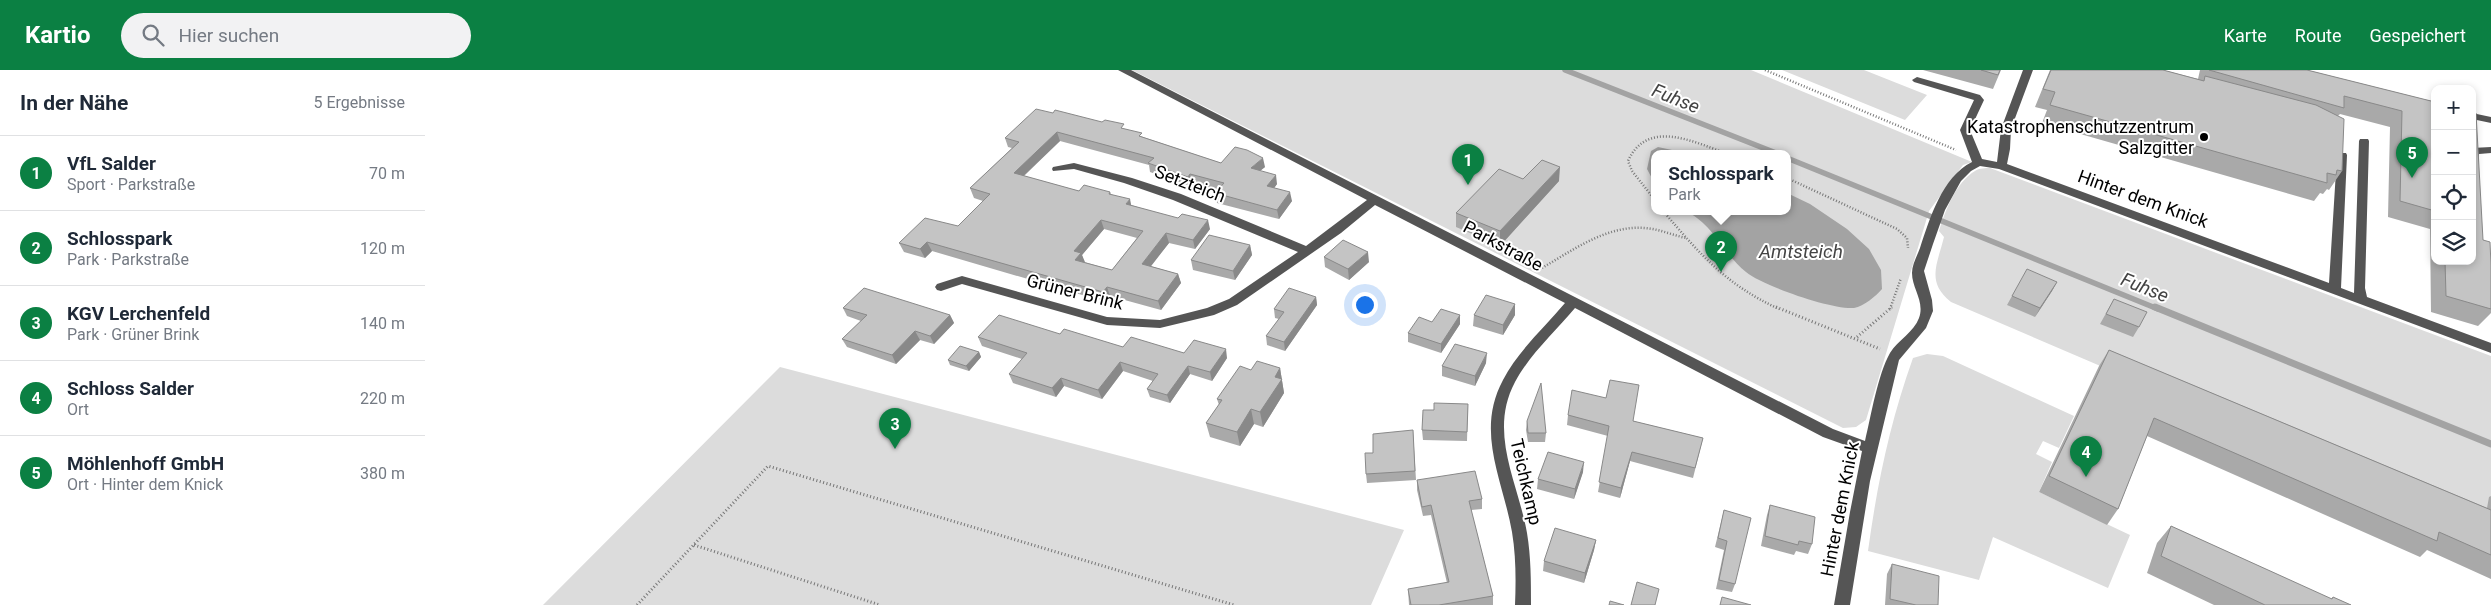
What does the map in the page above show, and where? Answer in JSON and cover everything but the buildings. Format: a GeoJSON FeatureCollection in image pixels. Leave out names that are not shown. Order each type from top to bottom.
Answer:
{"type":"FeatureCollection","features":[{"type":"Feature","properties":{"kind":"street","name":"Parkstraße"},"geometry":{"type":"LineString","coordinates":[[1123,70],[1828,433],[1869,448]]}},
{"type":"Feature","properties":{"kind":"street"},"geometry":{"type":"LineString","coordinates":[[2001,166],[2005,149],[2006,129],[2028,70]]}},
{"type":"Feature","properties":{"kind":"street"},"geometry":{"type":"LineString","coordinates":[[1894,356],[1912,339],[1927,313],[1925,294],[1918,280],[1918,271],[1945,197],[1965,170],[1978,163],[1965,130],[1979,100],[1976,97],[1917,80]]}},
{"type":"Feature","properties":{"kind":"street"},"geometry":{"type":"LineString","coordinates":[[2476,117],[2491,120]]}},
{"type":"Feature","properties":{"kind":"street"},"geometry":{"type":"LineString","coordinates":[[2335,290],[2343,141]]}},
{"type":"Feature","properties":{"kind":"street"},"geometry":{"type":"LineString","coordinates":[[2362,300],[2359,288],[2364,141]]}},
{"type":"Feature","properties":{"kind":"street"},"geometry":{"type":"LineString","coordinates":[[2475,175],[2473,151],[2491,150]]}},
{"type":"Feature","properties":{"kind":"street","name":"Hinter dem Knick"},"geometry":{"type":"LineString","coordinates":[[1978,163],[2001,166],[2491,348]]}},
{"type":"Feature","properties":{"kind":"street","name":"Setzteich"},"geometry":{"type":"LineString","coordinates":[[1057,169],[1074,166],[1129,180],[1177,197],[1307,250]]}},
{"type":"Feature","properties":{"kind":"street","name":"Grüner Brink"},"geometry":{"type":"LineString","coordinates":[[941,287],[962,280],[1107,321],[1160,324],[1210,312],[1233,302],[1337,230],[1375,199]]}},
{"type":"Feature","properties":{"kind":"street","name":"Teichkamp"},"geometry":{"type":"LineString","coordinates":[[1523,605],[1521,549],[1517,522],[1499,463],[1495,442],[1499,402],[1508,382],[1535,345],[1573,302]]}},
{"type":"Feature","properties":{"kind":"street","name":"Hinter dem Knick"},"geometry":{"type":"LineString","coordinates":[[1842,605],[1869,448],[1894,356]]}},
{"type":"Feature","properties":{"kind":"path"},"geometry":{"type":"LineString","coordinates":[[1765,70],[1951,147],[1978,163]]}},
{"type":"Feature","properties":{"kind":"path"},"geometry":{"type":"LineString","coordinates":[[1651,195],[1632,171],[1628,161],[1634,147],[1645,139],[1662,136],[1680,137],[1717,150]]}},
{"type":"Feature","properties":{"kind":"path"},"geometry":{"type":"LineString","coordinates":[[1791,180],[1897,230],[1907,238],[1909,252]]}},
{"type":"Feature","properties":{"kind":"path"},"geometry":{"type":"LineString","coordinates":[[1667,215],[1705,258],[1746,293],[1857,337],[1894,356]]}},
{"type":"Feature","properties":{"kind":"path"},"geometry":{"type":"LineString","coordinates":[[1526,278],[1575,249],[1620,231],[1640,228],[1687,238]]}},
{"type":"Feature","properties":{"kind":"path"},"geometry":{"type":"LineString","coordinates":[[1857,337],[1892,307],[1903,271]]}},
{"type":"Feature","properties":{"kind":"path"},"geometry":{"type":"LineString","coordinates":[[637,605],[768,466],[1234,605]]}},
{"type":"Feature","properties":{"kind":"path"},"geometry":{"type":"LineString","coordinates":[[694,545],[880,605]]}},
{"type":"Feature","properties":{"kind":"shaded area"},"geometry":{"type":"Polygon","coordinates":[[[1132,70],[1751,70],[1972,162],[1963,165],[1929,211],[1866,420],[1856,427],[1843,428],[1132,70]]]}},
{"type":"Feature","properties":{"kind":"shaded area"},"geometry":{"type":"Polygon","coordinates":[[[1782,70],[1864,70],[1927,95],[1905,120],[1782,70]]]}},
{"type":"Feature","properties":{"kind":"shaded area"},"geometry":{"type":"Polygon","coordinates":[[[1990,168],[2491,356],[2491,498],[2484,530],[1951,302],[1943,295],[1936,280],[1935,272],[1944,237],[1939,231],[1948,206],[1962,182],[1977,170],[1990,168]]]}},
{"type":"Feature","properties":{"kind":"shaded area"},"geometry":{"type":"Polygon","coordinates":[[[1927,354],[1943,356],[2074,416],[2059,448],[2043,441],[2036,454],[2052,462],[2039,492],[2130,535],[2108,588],[1993,537],[1979,580],[1868,551],[1880,478],[1905,382],[1913,358],[1927,354]]]}},
{"type":"Feature","properties":{"kind":"shaded area"},"geometry":{"type":"Polygon","coordinates":[[[780,367],[1404,530],[1371,605],[543,605],[780,367]]]}},
{"type":"Feature","properties":{"kind":"water"},"geometry":{"type":"Polygon","coordinates":[[[1658,147],[1672,150],[1653,150],[1658,147]]]}},
{"type":"Feature","properties":{"kind":"water"},"geometry":{"type":"Polygon","coordinates":[[[1651,151],[1651,176],[1647,169],[1651,151]]]}},
{"type":"Feature","properties":{"kind":"water","name":"Amtsteich"},"geometry":{"type":"Polygon","coordinates":[[[1791,195],[1810,204],[1847,229],[1869,249],[1881,270],[1882,289],[1866,303],[1854,308],[1830,305],[1782,290],[1746,272],[1731,257],[1711,231],[1693,215],[1791,215],[1791,195]]]}},
{"type":"Feature","properties":{"kind":"waterway","name":"Fuhse"},"geometry":{"type":"LineString","coordinates":[[1565,70],[1768,150]]}},
{"type":"Feature","properties":{"kind":"waterway","name":"Fuhse"},"geometry":{"type":"LineString","coordinates":[[1791,160],[2158,309]]}},
{"type":"Feature","properties":{"kind":"waterway","name":"Fuhse"},"geometry":{"type":"LineString","coordinates":[[2155,307],[2491,444]]}},
{"type":"Feature","properties":{"kind":"place","name":"Katastrophenschutzzentrum Salzgitter"},"geometry":{"type":"Point","coordinates":[2204,137]}},
{"type":"Feature","properties":{"kind":"place","name":"Möhlenhoff GmbH"},"geometry":{"type":"Point","coordinates":[2412,178]}},
{"type":"Feature","properties":{"kind":"place","name":"VfL Salder"},"geometry":{"type":"Point","coordinates":[1468,185]}},
{"type":"Feature","properties":{"kind":"place","name":"Schlosspark"},"geometry":{"type":"Point","coordinates":[1721,272]}},
{"type":"Feature","properties":{"kind":"place","name":"KGV Lerchenfeld"},"geometry":{"type":"Point","coordinates":[895,449]}},
{"type":"Feature","properties":{"kind":"place","name":"Schloss Salder"},"geometry":{"type":"Point","coordinates":[2086,477]}}]}
